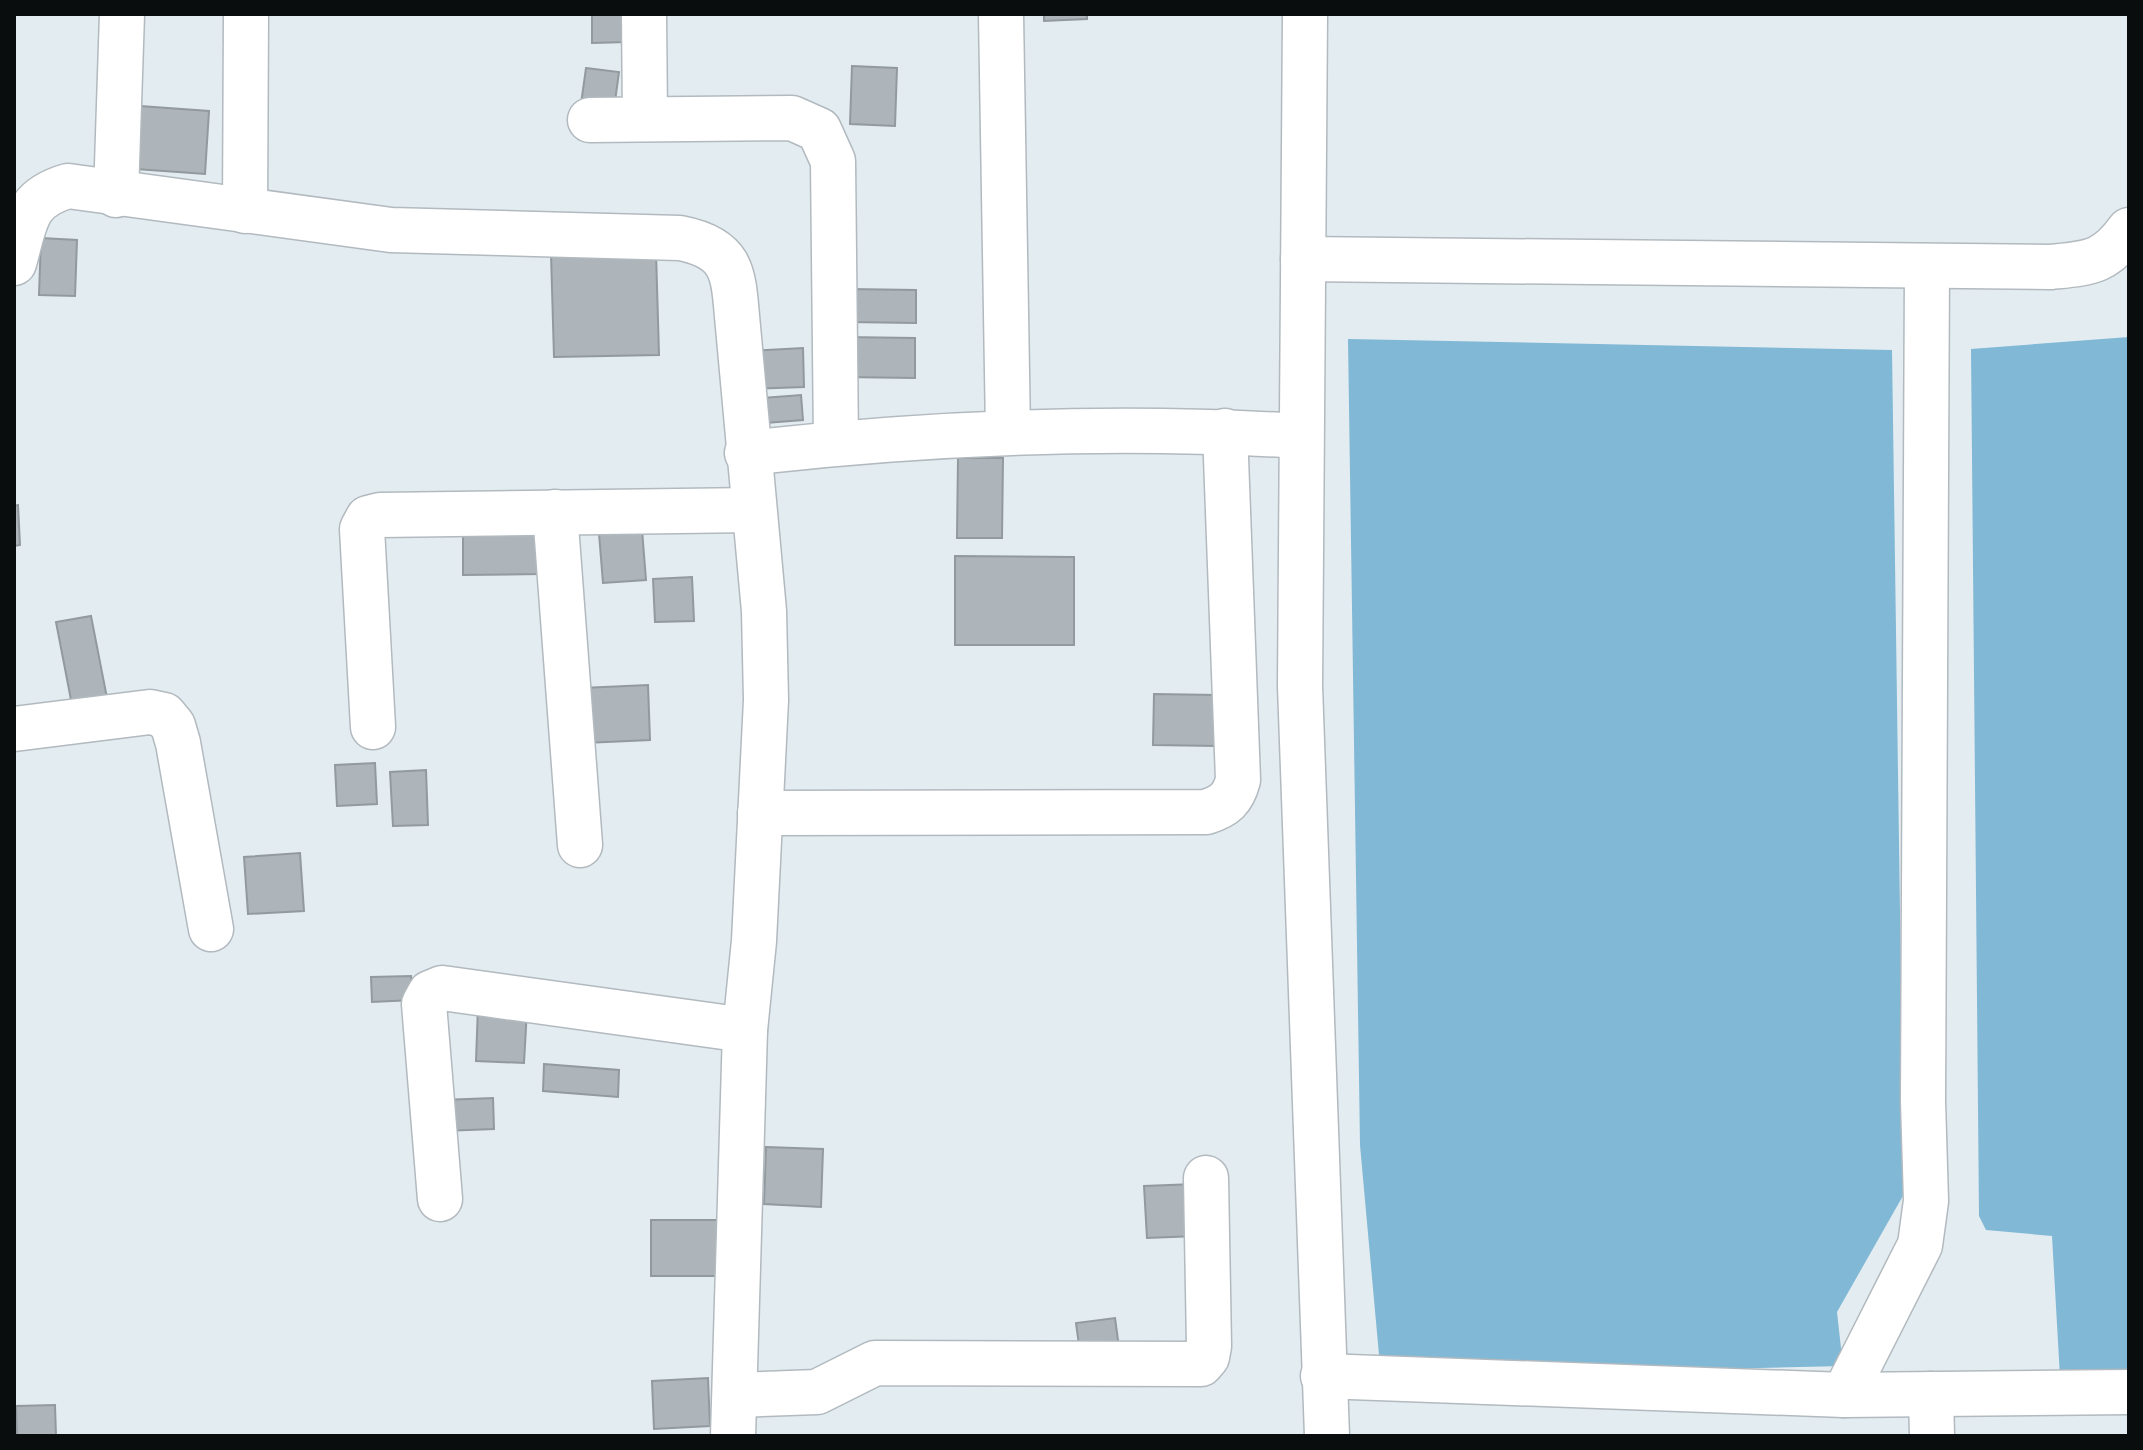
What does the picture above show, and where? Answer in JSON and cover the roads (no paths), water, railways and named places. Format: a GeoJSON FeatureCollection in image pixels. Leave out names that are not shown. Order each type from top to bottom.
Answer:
{"type":"FeatureCollection","features":[{"type":"Feature","properties":{"kind":"street"},"geometry":{"type":"LineString","coordinates":[[116,195],[122,14]]}},
{"type":"Feature","properties":{"kind":"street"},"geometry":{"type":"LineString","coordinates":[[245,211],[246,14]]}},
{"type":"Feature","properties":{"kind":"street"},"geometry":{"type":"LineString","coordinates":[[644,14],[645,118]]}},
{"type":"Feature","properties":{"kind":"street"},"geometry":{"type":"LineString","coordinates":[[1001,14],[1008,432]]}},
{"type":"Feature","properties":{"kind":"street"},"geometry":{"type":"LineString","coordinates":[[1305,14],[1300,686],[1327,1436]]}},
{"type":"Feature","properties":{"kind":"street"},"geometry":{"type":"LineString","coordinates":[[590,120],[792,118],[819,130],[833,161],[836,443]]}},
{"type":"Feature","properties":{"kind":"street"},"geometry":{"type":"LineString","coordinates":[[14,263],[29,210],[44,193],[68,186],[116,195],[391,230],[680,238],[705,243],[724,256],[734,286],[747,453],[764,611],[766,700],[745,1030],[734,1416],[817,1392],[875,1363],[1201,1364],[1209,1346],[1206,1178]]}},
{"type":"Feature","properties":{"kind":"street"},"geometry":{"type":"LineString","coordinates":[[1303,259],[2051,267],[2087,263],[2114,251],[2129,230]]}},
{"type":"Feature","properties":{"kind":"street"},"geometry":{"type":"LineString","coordinates":[[1844,1395],[1920,1245],[1926,1201],[1923,1101],[1927,266]]}},
{"type":"Feature","properties":{"kind":"street"},"geometry":{"type":"LineString","coordinates":[[747,453],[836,443],[1008,432],[1225,431],[1301,436]]}},
{"type":"Feature","properties":{"kind":"street"},"geometry":{"type":"LineString","coordinates":[[760,813],[1206,812],[1221,807],[1234,796],[1238,780],[1225,431]]}},
{"type":"Feature","properties":{"kind":"street"},"geometry":{"type":"LineString","coordinates":[[373,727],[362,529],[368,518],[380,515],[754,510]]}},
{"type":"Feature","properties":{"kind":"street"},"geometry":{"type":"LineString","coordinates":[[555,512],[580,845]]}},
{"type":"Feature","properties":{"kind":"street"},"geometry":{"type":"LineString","coordinates":[[14,729],[150,712],[164,715],[173,726],[178,743],[211,929]]}},
{"type":"Feature","properties":{"kind":"street"},"geometry":{"type":"LineString","coordinates":[[440,1199],[424,1004],[430,993],[442,988],[745,1030]]}},
{"type":"Feature","properties":{"kind":"street"},"geometry":{"type":"LineString","coordinates":[[1323,1376],[1844,1395],[1932,1415],[2129,1392]]}},
{"type":"Feature","properties":{"kind":"water"},"geometry":{"type":"Polygon","coordinates":[[[2129,337],[2129,1376],[2060,1377],[2052,1236],[1986,1230],[1979,1216],[1971,349],[2129,337]]]}},
{"type":"Feature","properties":{"kind":"water"},"geometry":{"type":"Polygon","coordinates":[[[1348,339],[1892,350],[1904,1194],[1837,1312],[1843,1366],[1381,1377],[1360,1145],[1348,339]]]}}]}
